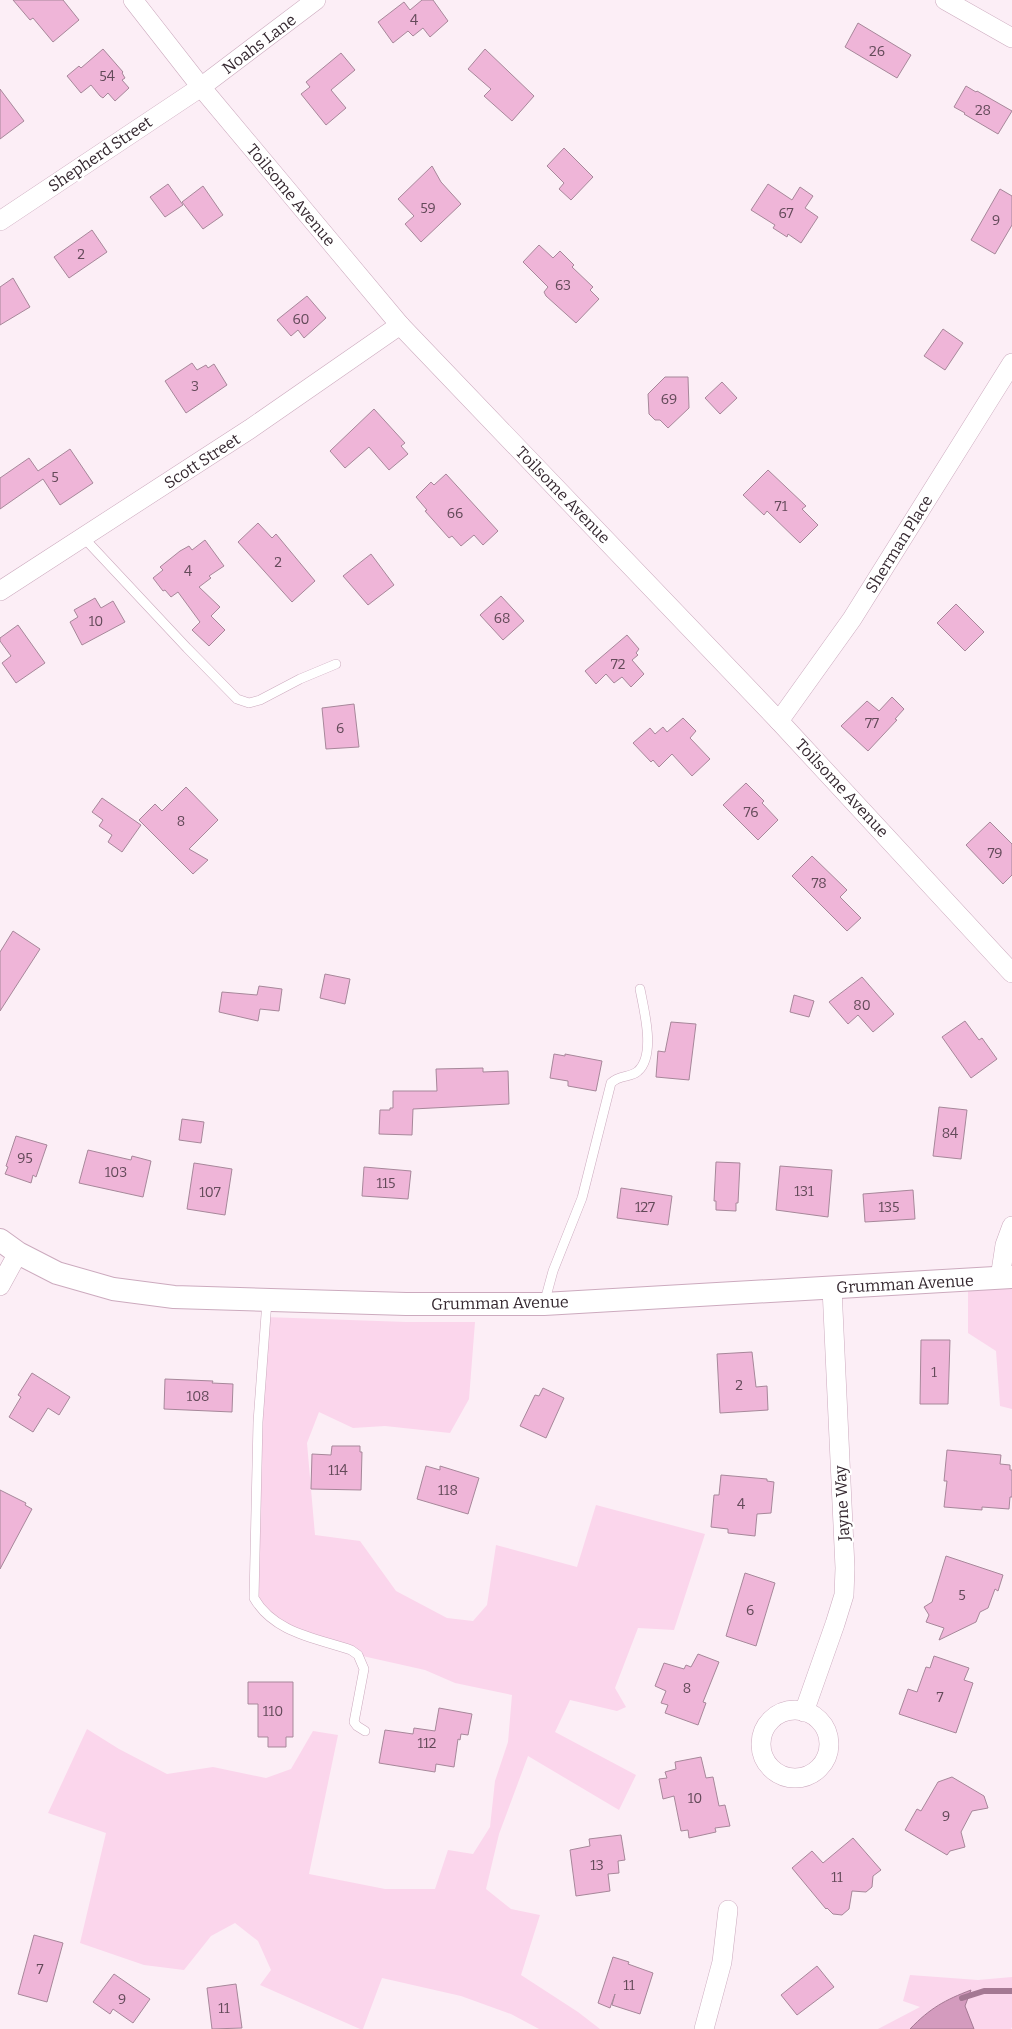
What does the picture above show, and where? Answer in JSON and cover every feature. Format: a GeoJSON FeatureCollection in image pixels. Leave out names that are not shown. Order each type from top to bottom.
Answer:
{"type":"FeatureCollection","features":[{"type":"Feature","properties":{"kind":"street","name":"Toilsome Avenue"},"geometry":{"type":"LineString","coordinates":[[134,0],[201,87],[400,325],[779,721],[1012,973]]}},
{"type":"Feature","properties":{"kind":"street","name":"Noahs Lane"},"geometry":{"type":"LineString","coordinates":[[201,87],[316,0]]}},
{"type":"Feature","properties":{"kind":"street"},"geometry":{"type":"LineString","coordinates":[[945,0],[1012,38]]}},
{"type":"Feature","properties":{"kind":"street","name":"Shepherd Street"},"geometry":{"type":"LineString","coordinates":[[0,220],[201,87]]}},
{"type":"Feature","properties":{"kind":"street","name":"Scott Street"},"geometry":{"type":"LineString","coordinates":[[0,592],[250,429],[400,325]]}},
{"type":"Feature","properties":{"kind":"street","name":"Sherman Place"},"geometry":{"type":"LineString","coordinates":[[779,721],[852,619],[1012,363]]}},
{"type":"Feature","properties":{"kind":"street"},"geometry":{"type":"LineString","coordinates":[[1006,1278],[1005,1245],[1012,1226]]}},
{"type":"Feature","properties":{"kind":"street"},"geometry":{"type":"LineString","coordinates":[[0,1286],[9,1247]]}},
{"type":"Feature","properties":{"kind":"street","name":"Grumman Avenue"},"geometry":{"type":"LineString","coordinates":[[9,1247],[57,1274],[113,1289],[174,1297],[267,1300],[416,1304],[544,1304],[1006,1278]]}},
{"type":"Feature","properties":{"kind":"street","name":"Jayne Way"},"geometry":{"type":"LineString","coordinates":[[804,1712],[844,1595],[845,1568],[832,1288]]}},
{"type":"Feature","properties":{"kind":"street"},"geometry":{"type":"LineString","coordinates":[[704,2029],[722,1962],[728,1910]]}},
{"type":"Feature","properties":{"kind":"lane"},"geometry":{"type":"LineString","coordinates":[[84,538],[237,699],[249,703],[260,700],[300,679],[336,664]]}},
{"type":"Feature","properties":{"kind":"lane"},"geometry":{"type":"LineString","coordinates":[[544,1304],[553,1271],[582,1198],[611,1083],[622,1076],[634,1074],[645,1063],[648,1053],[647,1034],[640,989]]}},
{"type":"Feature","properties":{"kind":"lane"},"geometry":{"type":"LineString","coordinates":[[267,1300],[258,1422],[254,1598],[260,1608],[279,1626],[351,1650],[358,1655],[364,1669],[354,1722],[365,1731]]}},
{"type":"Feature","properties":{"kind":"shaded area"},"geometry":{"type":"Polygon","coordinates":[[[1012,1277],[1012,1409],[1000,1406],[996,1351],[968,1333],[968,1281],[1012,1277]]]}},
{"type":"Feature","properties":{"kind":"shaded area"},"geometry":{"type":"Polygon","coordinates":[[[265,1317],[406,1322],[475,1322],[469,1399],[450,1433],[385,1426],[353,1428],[319,1412],[307,1443],[315,1535],[360,1541],[396,1591],[447,1618],[473,1621],[487,1605],[496,1545],[577,1567],[596,1505],[705,1534],[674,1630],[638,1628],[615,1688],[626,1707],[617,1711],[570,1700],[555,1732],[636,1775],[619,1810],[528,1756],[499,1834],[486,1889],[511,1909],[540,1915],[521,1975],[578,2012],[600,2029],[539,2029],[511,2014],[461,1996],[382,1978],[363,2029],[360,2029],[260,1985],[271,1970],[258,1941],[235,1923],[211,1936],[184,1970],[144,1965],[80,1943],[106,1833],[48,1813],[87,1729],[119,1749],[167,1774],[213,1767],[266,1778],[291,1769],[313,1731],[338,1735],[309,1874],[385,1889],[435,1889],[448,1850],[473,1854],[490,1827],[495,1781],[508,1742],[512,1695],[455,1683],[425,1670],[358,1655],[279,1625],[254,1598],[265,1317]]]}},
{"type":"Feature","properties":{"kind":"shaded area"},"geometry":{"type":"Polygon","coordinates":[[[910,1975],[978,1980],[1012,1977],[1011,2029],[878,2029],[920,2007],[903,2001],[910,1975]]]}},
{"type":"Feature","properties":{"kind":"shaded area"},"geometry":{"type":"Polygon","coordinates":[[[971,1990],[965,2006],[974,2029],[910,2029],[924,2015],[938,2005],[971,1990]]]}},
{"type":"Feature","properties":{"kind":"building"},"geometry":{"type":"Polygon","coordinates":[[[13,0],[63,0],[79,20],[53,42],[33,18],[30,20],[13,0]]]}},
{"type":"Feature","properties":{"kind":"building"},"geometry":{"type":"Polygon","coordinates":[[[422,0],[433,0],[448,21],[430,37],[423,28],[413,36],[408,31],[393,43],[378,22],[404,2],[410,10],[422,0]]]}},
{"type":"Feature","properties":{"kind":"building"},"geometry":{"type":"Polygon","coordinates":[[[858,23],[911,55],[897,78],[845,47],[858,23]]]}},
{"type":"Feature","properties":{"kind":"building"},"geometry":{"type":"Polygon","coordinates":[[[103,49],[123,72],[125,78],[122,80],[129,88],[115,101],[108,93],[103,98],[100,96],[91,85],[81,93],[67,76],[79,66],[81,68],[103,49]]]}},
{"type":"Feature","properties":{"kind":"building"},"geometry":{"type":"Polygon","coordinates":[[[485,49],[534,96],[512,121],[484,96],[491,89],[468,69],[485,49]]]}},
{"type":"Feature","properties":{"kind":"building"},"geometry":{"type":"Polygon","coordinates":[[[341,53],[355,70],[331,90],[346,108],[326,125],[301,94],[310,87],[306,82],[341,53]]]}},
{"type":"Feature","properties":{"kind":"building"},"geometry":{"type":"Polygon","coordinates":[[[966,86],[1012,111],[998,134],[954,107],[966,86]]]}},
{"type":"Feature","properties":{"kind":"building"},"geometry":{"type":"Polygon","coordinates":[[[0,89],[24,121],[0,139],[0,89]]]}},
{"type":"Feature","properties":{"kind":"building"},"geometry":{"type":"Polygon","coordinates":[[[564,148],[593,177],[571,200],[559,189],[564,183],[547,166],[564,148]]]}},
{"type":"Feature","properties":{"kind":"building"},"geometry":{"type":"Polygon","coordinates":[[[432,166],[441,182],[461,204],[421,242],[405,224],[414,216],[398,199],[432,166]]]}},
{"type":"Feature","properties":{"kind":"building"},"geometry":{"type":"Polygon","coordinates":[[[168,184],[183,205],[165,217],[150,197],[168,184]]]}},
{"type":"Feature","properties":{"kind":"building"},"geometry":{"type":"Polygon","coordinates":[[[768,184],[792,200],[800,187],[813,196],[805,208],[818,217],[801,243],[788,234],[787,237],[773,228],[775,225],[751,210],[768,184]]]}},
{"type":"Feature","properties":{"kind":"building"},"geometry":{"type":"Polygon","coordinates":[[[203,186],[223,215],[203,229],[182,202],[203,186]]]}},
{"type":"Feature","properties":{"kind":"building"},"geometry":{"type":"Polygon","coordinates":[[[1000,189],[1012,196],[1012,225],[995,254],[971,240],[1000,189]]]}},
{"type":"Feature","properties":{"kind":"building"},"geometry":{"type":"Polygon","coordinates":[[[92,230],[107,252],[69,278],[54,257],[92,230]]]}},
{"type":"Feature","properties":{"kind":"building"},"geometry":{"type":"Polygon","coordinates":[[[539,245],[553,258],[560,251],[574,265],[572,267],[593,287],[590,290],[599,299],[576,323],[546,296],[544,292],[548,287],[523,262],[539,245]]]}},
{"type":"Feature","properties":{"kind":"building"},"geometry":{"type":"Polygon","coordinates":[[[13,278],[30,307],[0,325],[0,287],[13,278]]]}},
{"type":"Feature","properties":{"kind":"building"},"geometry":{"type":"Polygon","coordinates":[[[307,296],[326,318],[304,338],[298,330],[291,336],[277,320],[307,296]]]}},
{"type":"Feature","properties":{"kind":"building"},"geometry":{"type":"Polygon","coordinates":[[[943,329],[963,343],[945,370],[924,356],[943,329]]]}},
{"type":"Feature","properties":{"kind":"building"},"geometry":{"type":"Polygon","coordinates":[[[192,363],[197,370],[206,365],[208,368],[214,364],[227,385],[186,413],[165,381],[192,363]]]}},
{"type":"Feature","properties":{"kind":"building"},"geometry":{"type":"Polygon","coordinates":[[[665,377],[688,377],[689,408],[668,428],[660,420],[655,420],[649,414],[648,394],[665,377]]]}},
{"type":"Feature","properties":{"kind":"building"},"geometry":{"type":"Polygon","coordinates":[[[722,382],[737,398],[720,414],[705,398],[722,382]]]}},
{"type":"Feature","properties":{"kind":"building"},"geometry":{"type":"Polygon","coordinates":[[[374,409],[405,443],[401,446],[408,454],[389,470],[369,447],[345,468],[330,451],[374,409]]]}},
{"type":"Feature","properties":{"kind":"building"},"geometry":{"type":"Polygon","coordinates":[[[70,449],[93,483],[60,505],[43,479],[0,509],[0,478],[29,458],[38,471],[70,449]]]}},
{"type":"Feature","properties":{"kind":"building"},"geometry":{"type":"Polygon","coordinates":[[[768,470],[806,506],[802,509],[818,525],[800,543],[767,511],[764,515],[743,495],[768,470]]]}},
{"type":"Feature","properties":{"kind":"building"},"geometry":{"type":"Polygon","coordinates":[[[446,474],[498,531],[483,545],[474,535],[461,546],[452,536],[449,538],[425,511],[427,510],[416,497],[431,482],[434,485],[446,474]]]}},
{"type":"Feature","properties":{"kind":"building"},"geometry":{"type":"Polygon","coordinates":[[[258,523],[272,538],[276,534],[315,581],[292,602],[238,542],[258,523]]]}},
{"type":"Feature","properties":{"kind":"building"},"geometry":{"type":"Polygon","coordinates":[[[205,540],[224,566],[209,576],[211,578],[199,587],[220,607],[211,616],[225,630],[209,646],[192,630],[200,622],[178,592],[171,597],[165,590],[163,591],[153,578],[163,570],[160,567],[180,551],[189,546],[192,550],[205,540]]]}},
{"type":"Feature","properties":{"kind":"building"},"geometry":{"type":"Polygon","coordinates":[[[371,554],[394,585],[368,605],[343,576],[371,554]]]}},
{"type":"Feature","properties":{"kind":"building"},"geometry":{"type":"Polygon","coordinates":[[[501,596],[524,621],[503,640],[480,615],[501,596]]]}},
{"type":"Feature","properties":{"kind":"building"},"geometry":{"type":"Polygon","coordinates":[[[95,598],[101,608],[113,601],[125,622],[82,645],[70,622],[78,617],[74,610],[95,598]]]}},
{"type":"Feature","properties":{"kind":"building"},"geometry":{"type":"Polygon","coordinates":[[[956,604],[984,632],[965,651],[937,623],[956,604]]]}},
{"type":"Feature","properties":{"kind":"building"},"geometry":{"type":"Polygon","coordinates":[[[18,625],[45,663],[16,683],[2,663],[11,656],[0,641],[0,638],[18,625]]]}},
{"type":"Feature","properties":{"kind":"building"},"geometry":{"type":"Polygon","coordinates":[[[627,635],[639,649],[636,653],[638,655],[632,660],[644,674],[631,687],[622,677],[614,683],[606,674],[596,684],[585,671],[627,635]]]}},
{"type":"Feature","properties":{"kind":"building"},"geometry":{"type":"Polygon","coordinates":[[[892,697],[904,709],[895,719],[897,720],[868,751],[841,726],[867,701],[879,711],[892,697]]]}},
{"type":"Feature","properties":{"kind":"building"},"geometry":{"type":"Polygon","coordinates":[[[354,704],[359,747],[326,749],[322,708],[354,704]]]}},
{"type":"Feature","properties":{"kind":"building"},"geometry":{"type":"Polygon","coordinates":[[[683,718],[696,731],[690,738],[710,759],[692,776],[672,754],[659,767],[653,760],[651,762],[633,743],[650,728],[655,734],[663,727],[667,732],[683,718]]]}},
{"type":"Feature","properties":{"kind":"building"},"geometry":{"type":"Polygon","coordinates":[[[746,783],[764,801],[762,803],[778,820],[758,840],[723,805],[746,783]]]}},
{"type":"Feature","properties":{"kind":"building"},"geometry":{"type":"Polygon","coordinates":[[[186,787],[218,820],[189,849],[208,860],[193,874],[139,820],[155,804],[162,811],[186,787]]]}},
{"type":"Feature","properties":{"kind":"building"},"geometry":{"type":"Polygon","coordinates":[[[102,798],[141,825],[122,852],[108,842],[112,835],[99,826],[103,820],[92,812],[102,798]]]}},
{"type":"Feature","properties":{"kind":"building"},"geometry":{"type":"Polygon","coordinates":[[[990,822],[1012,844],[1012,875],[1003,884],[966,845],[990,822]]]}},
{"type":"Feature","properties":{"kind":"building"},"geometry":{"type":"Polygon","coordinates":[[[812,856],[847,890],[840,897],[861,918],[847,931],[792,876],[812,856]]]}},
{"type":"Feature","properties":{"kind":"building"},"geometry":{"type":"Polygon","coordinates":[[[13,931],[40,949],[0,1011],[0,952],[13,931]]]}},
{"type":"Feature","properties":{"kind":"building"},"geometry":{"type":"Polygon","coordinates":[[[325,974],[350,979],[345,1004],[320,998],[325,974]]]}},
{"type":"Feature","properties":{"kind":"building"},"geometry":{"type":"Polygon","coordinates":[[[862,977],[894,1014],[873,1032],[858,1015],[848,1024],[829,1002],[862,977]]]}},
{"type":"Feature","properties":{"kind":"building"},"geometry":{"type":"Polygon","coordinates":[[[259,986],[282,989],[279,1011],[260,1009],[258,1021],[219,1012],[222,992],[257,995],[259,986]]]}},
{"type":"Feature","properties":{"kind":"building"},"geometry":{"type":"Polygon","coordinates":[[[794,995],[814,1001],[809,1017],[790,1012],[794,995]]]}},
{"type":"Feature","properties":{"kind":"building"},"geometry":{"type":"Polygon","coordinates":[[[965,1021],[979,1040],[982,1038],[997,1059],[971,1078],[942,1037],[965,1021]]]}},
{"type":"Feature","properties":{"kind":"building"},"geometry":{"type":"Polygon","coordinates":[[[671,1022],[696,1024],[689,1080],[656,1077],[658,1051],[665,1052],[671,1022]]]}},
{"type":"Feature","properties":{"kind":"building"},"geometry":{"type":"Polygon","coordinates":[[[554,1054],[565,1056],[565,1054],[602,1061],[596,1091],[568,1086],[568,1081],[550,1078],[554,1054]]]}},
{"type":"Feature","properties":{"kind":"building"},"geometry":{"type":"Polygon","coordinates":[[[483,1068],[483,1072],[508,1071],[509,1104],[413,1109],[412,1135],[379,1134],[380,1110],[390,1110],[390,1108],[393,1108],[393,1091],[437,1091],[436,1069],[483,1068]]]}},
{"type":"Feature","properties":{"kind":"building"},"geometry":{"type":"Polygon","coordinates":[[[939,1107],[967,1110],[961,1159],[933,1156],[939,1107]]]}},
{"type":"Feature","properties":{"kind":"building"},"geometry":{"type":"Polygon","coordinates":[[[182,1119],[204,1122],[201,1143],[179,1140],[182,1119]]]}},
{"type":"Feature","properties":{"kind":"building"},"geometry":{"type":"Polygon","coordinates":[[[16,1136],[47,1145],[36,1177],[33,1175],[31,1183],[5,1174],[16,1136]]]}},
{"type":"Feature","properties":{"kind":"building"},"geometry":{"type":"Polygon","coordinates":[[[88,1150],[131,1160],[132,1156],[151,1161],[143,1197],[79,1183],[88,1150]]]}},
{"type":"Feature","properties":{"kind":"building"},"geometry":{"type":"Polygon","coordinates":[[[716,1162],[740,1163],[736,1211],[716,1210],[716,1201],[714,1201],[716,1162]]]}},
{"type":"Feature","properties":{"kind":"building"},"geometry":{"type":"Polygon","coordinates":[[[194,1163],[232,1169],[225,1215],[187,1209],[194,1163]]]}},
{"type":"Feature","properties":{"kind":"building"},"geometry":{"type":"Polygon","coordinates":[[[780,1166],[832,1170],[828,1217],[776,1210],[780,1166]]]}},
{"type":"Feature","properties":{"kind":"building"},"geometry":{"type":"Polygon","coordinates":[[[364,1167],[411,1171],[408,1199],[362,1196],[364,1167]]]}},
{"type":"Feature","properties":{"kind":"building"},"geometry":{"type":"Polygon","coordinates":[[[621,1188],[672,1196],[668,1225],[617,1218],[621,1188]]]}},
{"type":"Feature","properties":{"kind":"building"},"geometry":{"type":"Polygon","coordinates":[[[913,1190],[915,1219],[865,1222],[863,1194],[913,1190]]]}},
{"type":"Feature","properties":{"kind":"building"},"geometry":{"type":"Polygon","coordinates":[[[921,1340],[950,1340],[948,1404],[920,1404],[921,1340]]]}},
{"type":"Feature","properties":{"kind":"building"},"geometry":{"type":"Polygon","coordinates":[[[752,1352],[756,1387],[767,1386],[768,1410],[720,1413],[717,1354],[752,1352]]]}},
{"type":"Feature","properties":{"kind":"building"},"geometry":{"type":"Polygon","coordinates":[[[32,1373],[70,1397],[59,1415],[48,1408],[33,1432],[9,1417],[21,1397],[18,1395],[32,1373]]]}},
{"type":"Feature","properties":{"kind":"building"},"geometry":{"type":"Polygon","coordinates":[[[165,1379],[213,1381],[212,1383],[233,1384],[232,1412],[164,1409],[165,1379]]]}},
{"type":"Feature","properties":{"kind":"building"},"geometry":{"type":"Polygon","coordinates":[[[543,1388],[564,1398],[546,1438],[520,1426],[535,1395],[539,1396],[543,1388]]]}},
{"type":"Feature","properties":{"kind":"building"},"geometry":{"type":"Polygon","coordinates":[[[332,1446],[360,1446],[360,1452],[362,1452],[361,1490],[311,1489],[312,1454],[331,1455],[332,1446]]]}},
{"type":"Feature","properties":{"kind":"building"},"geometry":{"type":"Polygon","coordinates":[[[947,1450],[1001,1455],[1000,1464],[1010,1465],[1010,1470],[1012,1470],[1012,1497],[1010,1497],[1009,1509],[982,1507],[982,1510],[944,1507],[947,1481],[944,1481],[947,1450]]]}},
{"type":"Feature","properties":{"kind":"building"},"geometry":{"type":"Polygon","coordinates":[[[426,1466],[440,1470],[440,1466],[479,1478],[468,1514],[417,1499],[426,1466]]]}},
{"type":"Feature","properties":{"kind":"building"},"geometry":{"type":"Polygon","coordinates":[[[721,1475],[767,1479],[767,1481],[774,1482],[771,1513],[757,1514],[755,1536],[728,1533],[728,1529],[711,1527],[714,1495],[719,1495],[721,1475]]]}},
{"type":"Feature","properties":{"kind":"building"},"geometry":{"type":"Polygon","coordinates":[[[0,1490],[26,1503],[25,1505],[32,1509],[0,1569],[0,1490]]]}},
{"type":"Feature","properties":{"kind":"building"},"geometry":{"type":"Polygon","coordinates":[[[946,1556],[1003,1575],[998,1591],[995,1589],[988,1608],[980,1612],[976,1622],[939,1640],[944,1628],[926,1622],[929,1615],[924,1607],[932,1602],[946,1556]]]}},
{"type":"Feature","properties":{"kind":"building"},"geometry":{"type":"Polygon","coordinates":[[[745,1573],[775,1583],[756,1646],[726,1636],[745,1573]]]}},
{"type":"Feature","properties":{"kind":"building"},"geometry":{"type":"Polygon","coordinates":[[[698,1654],[719,1662],[703,1702],[706,1703],[698,1725],[665,1713],[668,1705],[661,1703],[666,1691],[655,1686],[664,1663],[684,1669],[686,1665],[691,1667],[698,1654]]]}},
{"type":"Feature","properties":{"kind":"building"},"geometry":{"type":"Polygon","coordinates":[[[934,1656],[969,1668],[964,1680],[973,1683],[956,1733],[899,1714],[908,1689],[917,1692],[926,1667],[930,1668],[934,1656]]]}},
{"type":"Feature","properties":{"kind":"building"},"geometry":{"type":"Polygon","coordinates":[[[248,1682],[293,1682],[293,1737],[286,1737],[286,1747],[268,1747],[268,1737],[258,1737],[258,1704],[248,1704],[248,1682]]]}},
{"type":"Feature","properties":{"kind":"building"},"geometry":{"type":"Polygon","coordinates":[[[439,1708],[472,1714],[468,1735],[461,1734],[460,1740],[458,1739],[454,1767],[436,1764],[435,1772],[379,1763],[385,1730],[413,1734],[414,1728],[435,1731],[439,1708]]]}},
{"type":"Feature","properties":{"kind":"building"},"geometry":{"type":"Polygon","coordinates":[[[701,1757],[706,1778],[713,1777],[719,1806],[725,1805],[730,1826],[715,1828],[716,1832],[689,1838],[688,1830],[681,1831],[674,1796],[663,1799],[659,1779],[667,1778],[665,1772],[676,1769],[675,1762],[701,1757]]]}},
{"type":"Feature","properties":{"kind":"building"},"geometry":{"type":"Polygon","coordinates":[[[952,1777],[984,1796],[988,1808],[972,1811],[961,1832],[965,1847],[950,1851],[947,1855],[905,1830],[917,1809],[921,1811],[938,1782],[952,1777]]]}},
{"type":"Feature","properties":{"kind":"building"},"geometry":{"type":"Polygon","coordinates":[[[621,1835],[625,1860],[618,1861],[619,1873],[608,1874],[610,1891],[576,1896],[570,1850],[590,1846],[589,1839],[621,1835]]]}},
{"type":"Feature","properties":{"kind":"building"},"geometry":{"type":"Polygon","coordinates":[[[853,1838],[881,1870],[873,1876],[872,1887],[866,1892],[852,1891],[849,1909],[842,1915],[833,1914],[826,1909],[792,1868],[812,1851],[823,1863],[853,1838]]]}},
{"type":"Feature","properties":{"kind":"building"},"geometry":{"type":"Polygon","coordinates":[[[34,1935],[63,1943],[47,2002],[18,1994],[34,1935]]]}},
{"type":"Feature","properties":{"kind":"building"},"geometry":{"type":"Polygon","coordinates":[[[613,1957],[653,1973],[640,2014],[612,2005],[615,1994],[610,2008],[598,2003],[613,1957]]]}},
{"type":"Feature","properties":{"kind":"building"},"geometry":{"type":"Polygon","coordinates":[[[817,1966],[834,1987],[797,2015],[781,1995],[817,1966]]]}},
{"type":"Feature","properties":{"kind":"building"},"geometry":{"type":"Polygon","coordinates":[[[114,1974],[150,1999],[133,2023],[113,2009],[110,2014],[93,2002],[114,1974]]]}},
{"type":"Feature","properties":{"kind":"building"},"geometry":{"type":"Polygon","coordinates":[[[236,1984],[242,2028],[212,2029],[207,1988],[236,1984]]]}},
{"type":"Feature","properties":{"kind":"waterway"},"geometry":{"type":"LineString","coordinates":[[962,1998],[984,1991],[1012,1991]]}}]}
